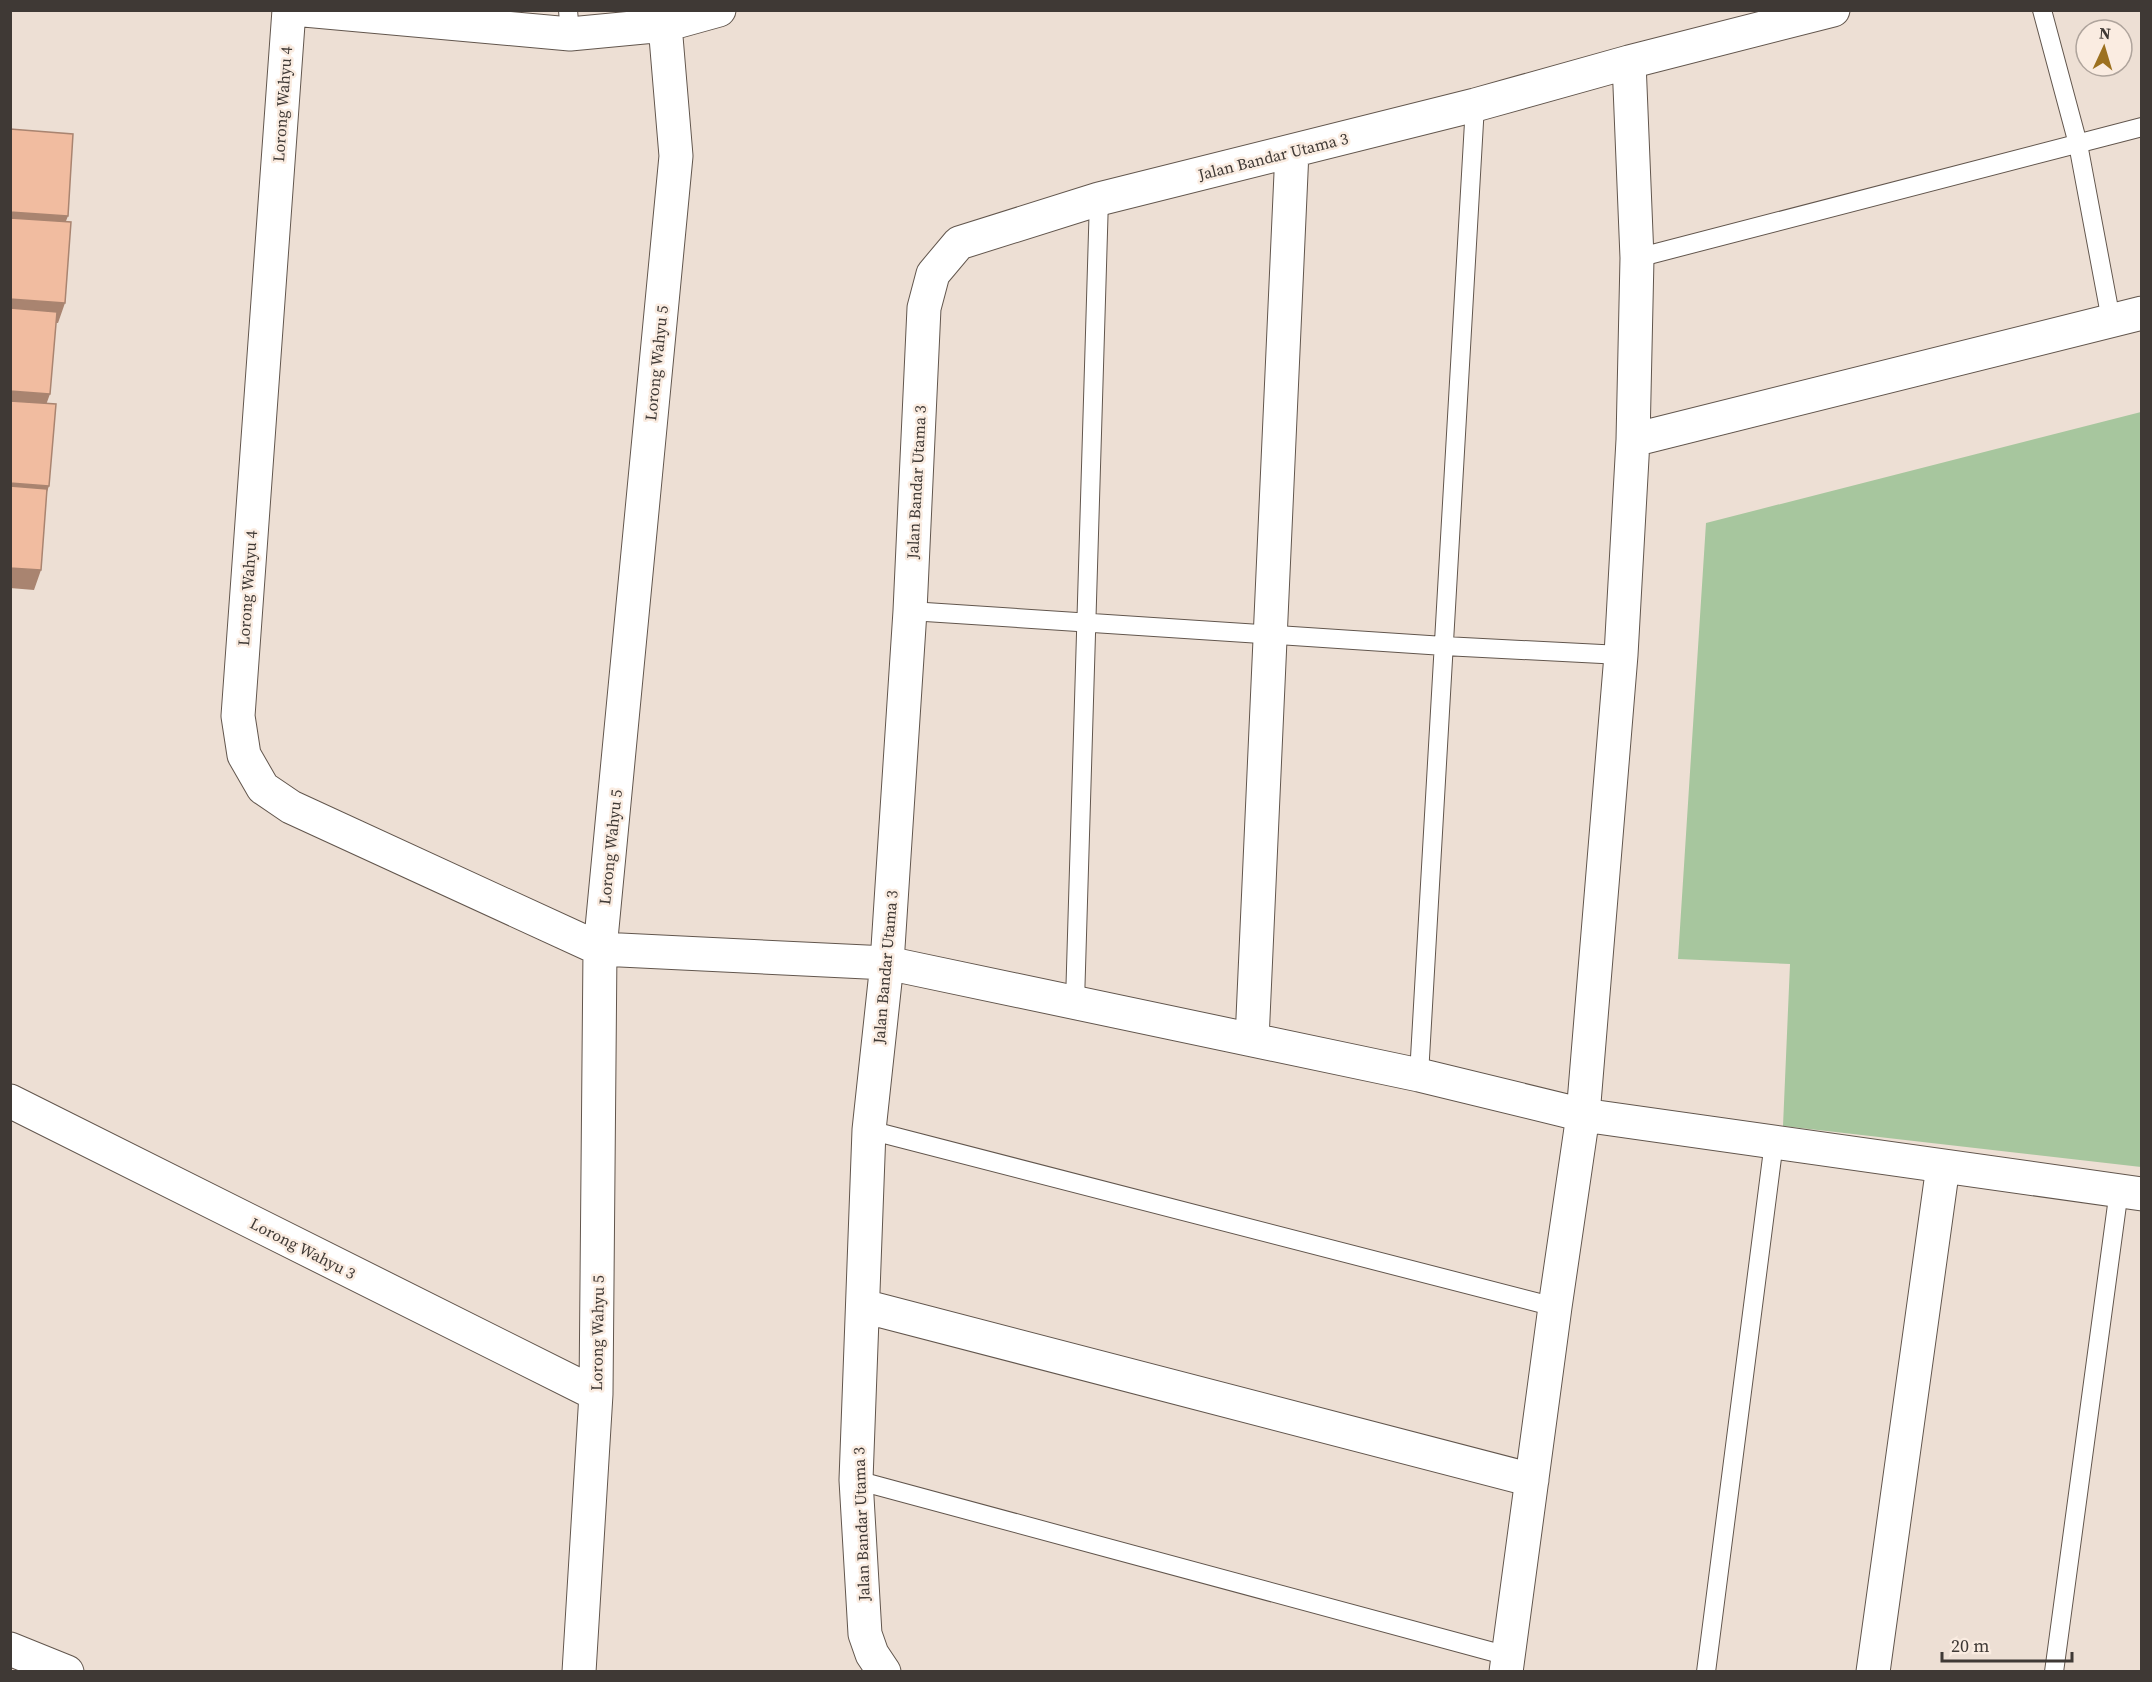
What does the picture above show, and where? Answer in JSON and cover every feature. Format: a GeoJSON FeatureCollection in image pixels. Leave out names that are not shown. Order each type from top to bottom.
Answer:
{"type":"FeatureCollection","features":[{"type":"Feature","properties":{"kind":"street","name":"Lorong Wahyu 4"},"geometry":{"type":"LineString","coordinates":[[289,10],[238,716],[244,755],[263,788],[291,807],[600,949]]}},
{"type":"Feature","properties":{"kind":"street"},"geometry":{"type":"LineString","coordinates":[[304,10],[665,25],[719,10]]}},
{"type":"Feature","properties":{"kind":"street","name":"Jalan Bandar Utama 3"},"geometry":{"type":"LineString","coordinates":[[884,1671],[872,1654],[865,1634],[856,1480],[869,1130],[887,963],[910,611],[924,308],[933,274],[959,243],[1100,199],[1475,105],[1629,62],[1833,10]]}},
{"type":"Feature","properties":{"kind":"street","name":"Lorong Wahyu 5"},"geometry":{"type":"LineString","coordinates":[[579,1671],[596,1394],[600,949],[676,156],[665,25]]}},
{"type":"Feature","properties":{"kind":"street"},"geometry":{"type":"LineString","coordinates":[[1507,1664],[1583,1115],[1621,655],[1634,440],[1637,258],[1629,62]]}},
{"type":"Feature","properties":{"kind":"street"},"geometry":{"type":"LineString","coordinates":[[1252,1040],[1292,151]]}},
{"type":"Feature","properties":{"kind":"street"},"geometry":{"type":"LineString","coordinates":[[1634,440],[2126,316]]}},
{"type":"Feature","properties":{"kind":"street"},"geometry":{"type":"LineString","coordinates":[[600,949],[887,963],[1419,1075],[1583,1115],[2130,1192]]}},
{"type":"Feature","properties":{"kind":"street","name":"Lorong Wahyu 3"},"geometry":{"type":"LineString","coordinates":[[10,1101],[596,1394]]}},
{"type":"Feature","properties":{"kind":"street"},"geometry":{"type":"LineString","coordinates":[[1873,1671],[1943,1166]]}},
{"type":"Feature","properties":{"kind":"street"},"geometry":{"type":"LineString","coordinates":[[863,1306],[1532,1480]]}},
{"type":"Feature","properties":{"kind":"street"},"geometry":{"type":"LineString","coordinates":[[10,1649],[68,1671]]}},
{"type":"Feature","properties":{"kind":"lane"},"geometry":{"type":"LineString","coordinates":[[2042,10],[2126,316]]}},
{"type":"Feature","properties":{"kind":"lane"},"geometry":{"type":"LineString","coordinates":[[1419,1075],[1475,105]]}},
{"type":"Feature","properties":{"kind":"lane"},"geometry":{"type":"LineString","coordinates":[[1637,258],[2142,127]]}},
{"type":"Feature","properties":{"kind":"lane"},"geometry":{"type":"LineString","coordinates":[[1075,1002],[1100,199]]}},
{"type":"Feature","properties":{"kind":"lane"},"geometry":{"type":"LineString","coordinates":[[910,611],[1444,646],[1621,655]]}},
{"type":"Feature","properties":{"kind":"lane"},"geometry":{"type":"LineString","coordinates":[[869,1130],[1555,1307]]}},
{"type":"Feature","properties":{"kind":"lane"},"geometry":{"type":"LineString","coordinates":[[1706,1671],[1774,1142]]}},
{"type":"Feature","properties":{"kind":"lane"},"geometry":{"type":"LineString","coordinates":[[2054,1671],[2130,1192]]}},
{"type":"Feature","properties":{"kind":"lane"},"geometry":{"type":"LineString","coordinates":[[856,1480],[1507,1664]]}},
{"type":"Feature","properties":{"kind":"green space"},"geometry":{"type":"Polygon","coordinates":[[[2141,412],[2141,1167],[1783,1126],[1790,964],[1678,959],[1706,523],[2141,412]]]}},
{"type":"Feature","properties":{"kind":"building"},"geometry":{"type":"Polygon","coordinates":[[[10,129],[73,134],[68,216],[10,212],[10,129]]]}},
{"type":"Feature","properties":{"kind":"building"},"geometry":{"type":"Polygon","coordinates":[[[10,218],[71,222],[65,303],[10,299],[10,218]]]}},
{"type":"Feature","properties":{"kind":"building"},"geometry":{"type":"Polygon","coordinates":[[[10,308],[57,312],[50,394],[10,391],[10,308]]]}},
{"type":"Feature","properties":{"kind":"building"},"geometry":{"type":"Polygon","coordinates":[[[10,401],[56,404],[49,486],[10,483],[10,401]]]}},
{"type":"Feature","properties":{"kind":"building"},"geometry":{"type":"Polygon","coordinates":[[[10,486],[47,489],[41,570],[10,568],[10,486]]]}}]}
